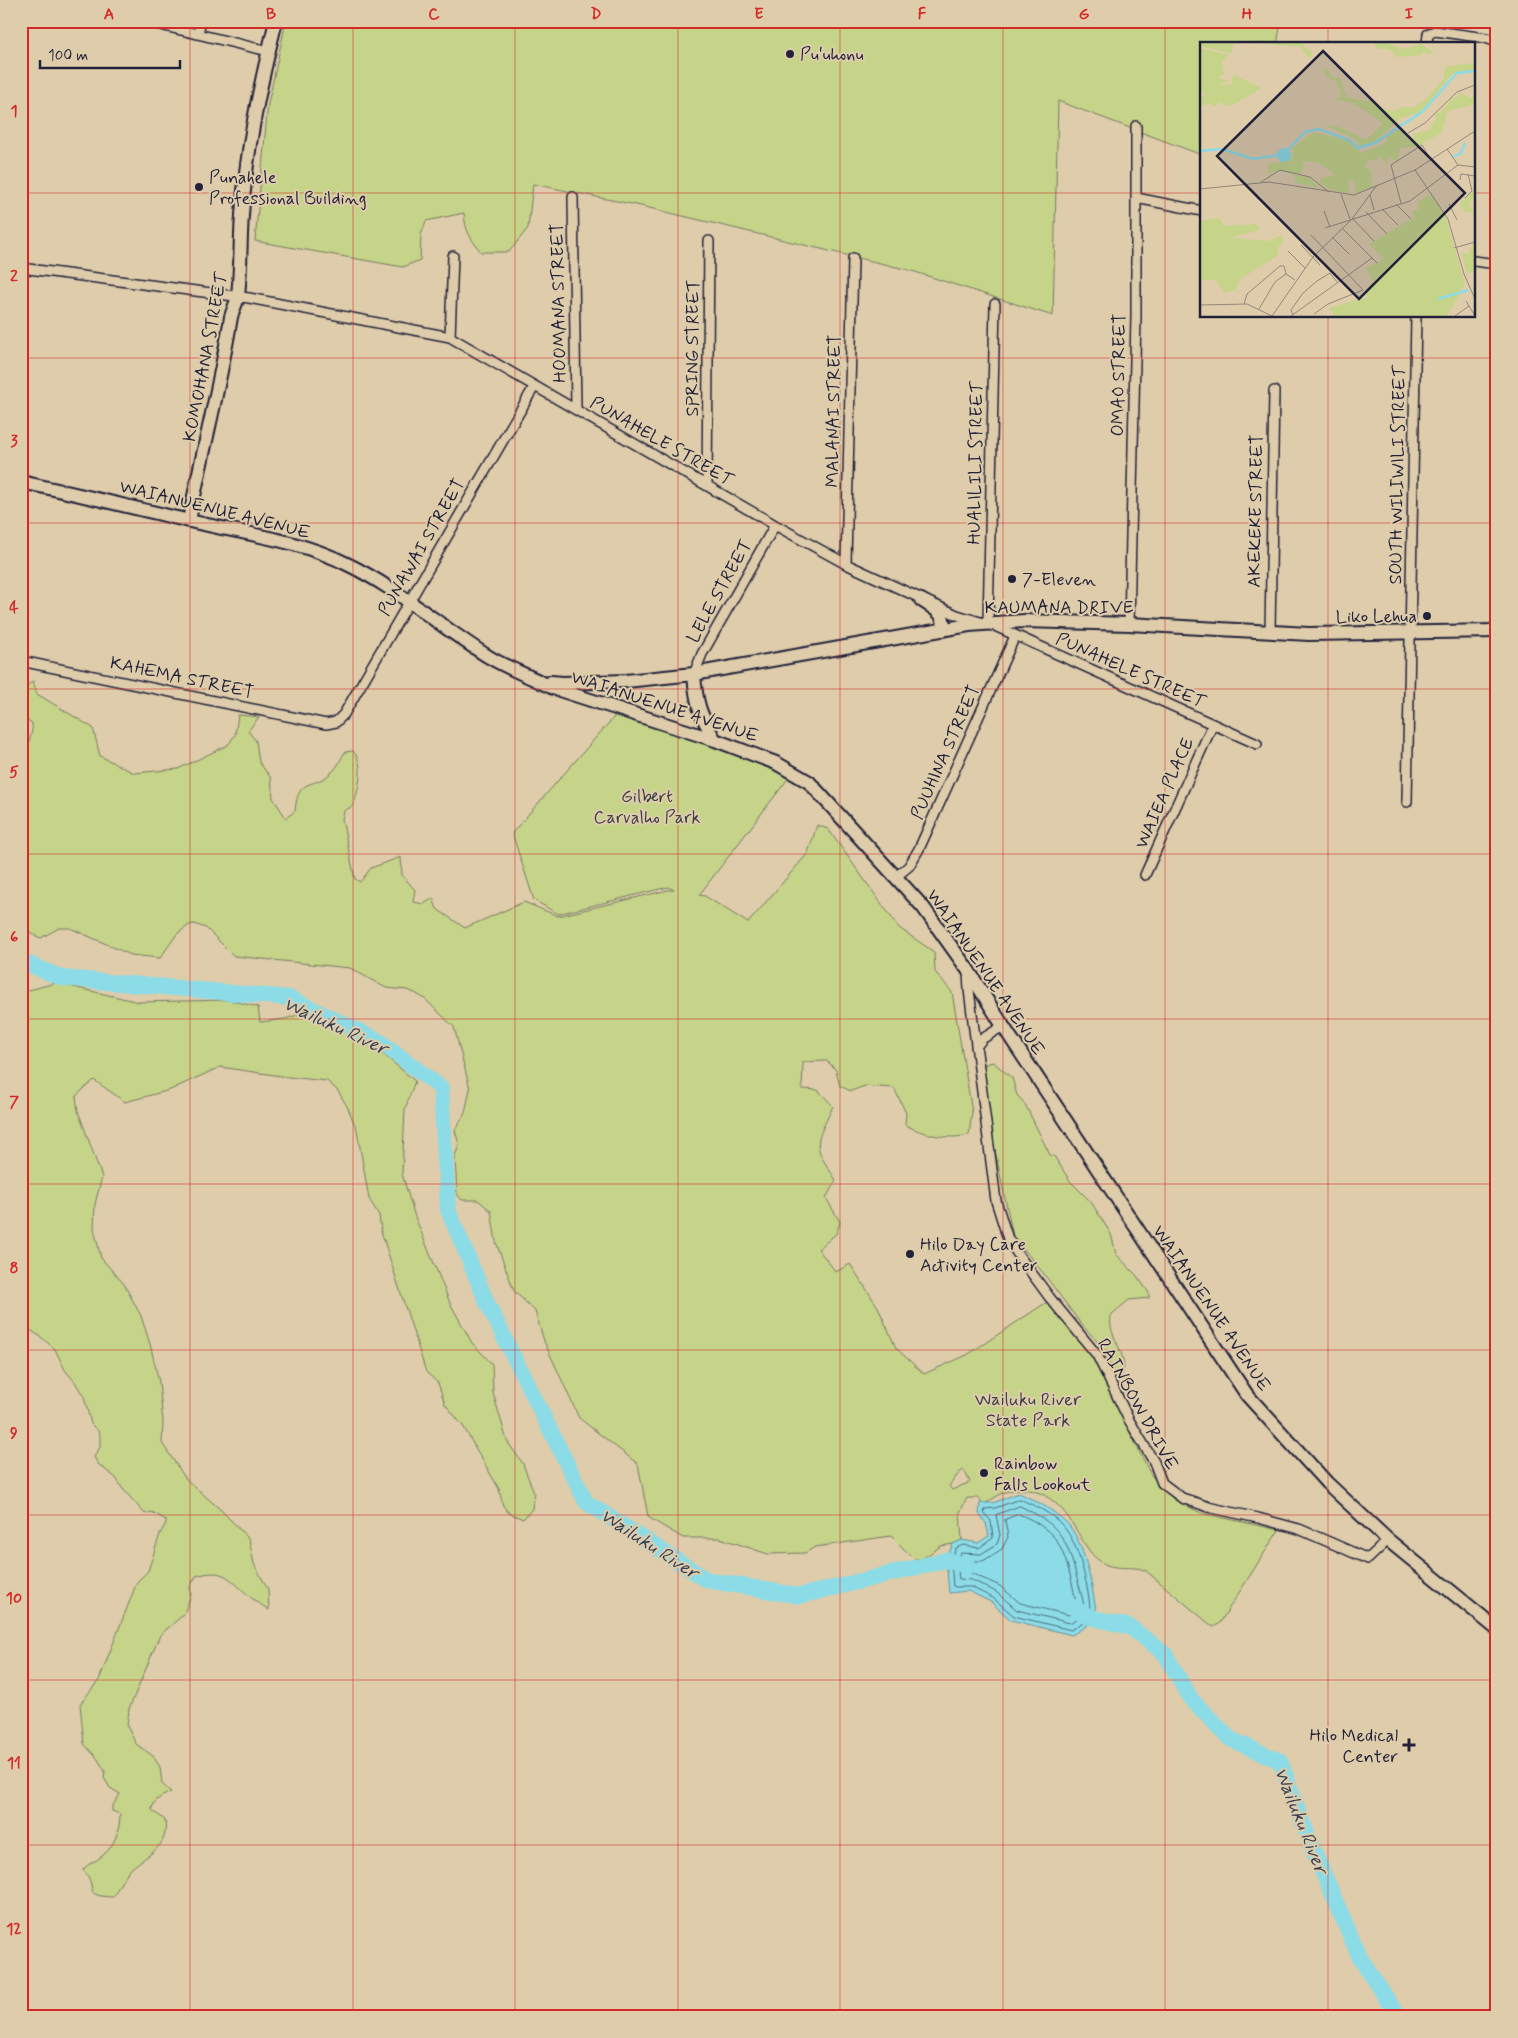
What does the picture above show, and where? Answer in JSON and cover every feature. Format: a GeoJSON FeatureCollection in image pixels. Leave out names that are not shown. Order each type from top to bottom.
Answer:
{"type":"FeatureCollection","features":[{"type":"Feature","properties":{"kind":"street"},"geometry":{"type":"LineString","coordinates":[[198,34],[201,21]]}},
{"type":"Feature","properties":{"kind":"street","name":"KOMOHANA STREET"},"geometry":{"type":"LineString","coordinates":[[189,521],[217,397],[232,313],[238,298],[242,216],[251,144],[268,50],[276,21]]}},
{"type":"Feature","properties":{"kind":"street"},"geometry":{"type":"LineString","coordinates":[[152,24],[268,50]]}},
{"type":"Feature","properties":{"kind":"street"},"geometry":{"type":"LineString","coordinates":[[1428,39],[1435,31],[1486,38],[1497,42]]}},
{"type":"Feature","properties":{"kind":"street","name":"OMAO STREET"},"geometry":{"type":"LineString","coordinates":[[1129,624],[1136,317],[1136,126]]}},
{"type":"Feature","properties":{"kind":"street","name":"HOOMANA STREET"},"geometry":{"type":"LineString","coordinates":[[573,197],[576,409]]}},
{"type":"Feature","properties":{"kind":"street"},"geometry":{"type":"LineString","coordinates":[[1136,198],[1200,211]]}},
{"type":"Feature","properties":{"kind":"street","name":"SPRING STREET"},"geometry":{"type":"LineString","coordinates":[[707,485],[709,241]]}},
{"type":"Feature","properties":{"kind":"street"},"geometry":{"type":"LineString","coordinates":[[450,337],[454,256]]}},
{"type":"Feature","properties":{"kind":"street","name":"MALANAI STREET"},"geometry":{"type":"LineString","coordinates":[[846,564],[853,258]]}},
{"type":"Feature","properties":{"kind":"street"},"geometry":{"type":"LineString","coordinates":[[1476,261],[1497,264]]}},
{"type":"Feature","properties":{"kind":"street","name":"PUNAHELE STREET"},"geometry":{"type":"LineString","coordinates":[[21,268],[249,298],[450,337],[534,387],[576,409],[775,525],[846,564],[957,615],[988,623],[1257,744]]}},
{"type":"Feature","properties":{"kind":"street","name":"HUALILILI STREET"},"geometry":{"type":"LineString","coordinates":[[988,623],[995,304]]}},
{"type":"Feature","properties":{"kind":"street","name":"SOUTH WILIWILI STREET"},"geometry":{"type":"LineString","coordinates":[[1406,802],[1411,633],[1416,318]]}},
{"type":"Feature","properties":{"kind":"street","name":"PUNAWAI STREET"},"geometry":{"type":"LineString","coordinates":[[336,722],[342,717],[534,387]]}},
{"type":"Feature","properties":{"kind":"street","name":"AKEKEKE STREET"},"geometry":{"type":"LineString","coordinates":[[1270,632],[1274,391]]}},
{"type":"Feature","properties":{"kind":"street","name":"WAIANUENUE AVENUE"},"geometry":{"type":"LineString","coordinates":[[21,482],[189,521],[289,541],[330,556],[361,571],[409,601],[491,658],[553,688],[776,762],[809,782],[923,906],[968,970],[1247,1395],[1327,1483],[1388,1540],[1497,1629]]}},
{"type":"Feature","properties":{"kind":"street","name":"LELE STREET"},"geometry":{"type":"LineString","coordinates":[[694,674],[702,654],[775,525]]}},
{"type":"Feature","properties":{"kind":"street"},"geometry":{"type":"LineString","coordinates":[[921,600],[941,613],[944,624],[943,630]]}},
{"type":"Feature","properties":{"kind":"street","name":"KAUMANA DRIVE"},"geometry":{"type":"LineString","coordinates":[[536,679],[562,683],[694,674],[988,623],[1040,621],[1326,634],[1497,631]]}},
{"type":"Feature","properties":{"kind":"street","name":"PUUHINA STREET"},"geometry":{"type":"LineString","coordinates":[[897,876],[909,866],[919,849],[1016,636]]}},
{"type":"Feature","properties":{"kind":"street","name":"KAHEMA STREET"},"geometry":{"type":"LineString","coordinates":[[21,661],[326,724],[336,722]]}},
{"type":"Feature","properties":{"kind":"street"},"geometry":{"type":"LineString","coordinates":[[694,674],[696,700],[702,719],[714,740]]}},
{"type":"Feature","properties":{"kind":"street","name":"WAIEA PLACE"},"geometry":{"type":"LineString","coordinates":[[1145,875],[1213,724]]}},
{"type":"Feature","properties":{"kind":"street","name":"RAINBOW DRIVE"},"geometry":{"type":"LineString","coordinates":[[968,970],[996,1201],[1008,1238],[1050,1298],[1097,1355],[1129,1420],[1154,1462],[1162,1483],[1182,1498],[1212,1508],[1299,1529],[1368,1559],[1388,1540]]}},
{"type":"Feature","properties":{"kind":"street"},"geometry":{"type":"LineString","coordinates":[[976,1047],[982,1039],[1003,1026]]}},
{"type":"Feature","properties":{"kind":"green space"},"geometry":{"type":"Polygon","coordinates":[[[286,21],[1281,21],[1277,42],[1200,42],[1200,154],[1058,101],[1053,316],[909,270],[641,206],[533,184],[528,228],[509,252],[481,252],[469,234],[464,213],[426,221],[421,235],[420,260],[403,267],[255,241],[268,104],[286,21]]]}},
{"type":"Feature","properties":{"kind":"green space"},"geometry":{"type":"Polygon","coordinates":[[[33,681],[37,694],[93,728],[100,756],[134,773],[178,769],[228,745],[235,735],[238,715],[259,717],[248,731],[256,741],[259,762],[271,778],[273,798],[286,818],[295,811],[297,800],[303,788],[319,781],[332,772],[345,752],[353,751],[359,763],[359,784],[354,805],[344,811],[342,819],[355,879],[360,882],[371,868],[401,857],[402,875],[415,890],[413,902],[424,904],[433,898],[437,909],[465,928],[524,902],[558,916],[674,890],[668,887],[558,914],[534,900],[512,833],[621,709],[794,771],[699,895],[705,896],[748,923],[808,853],[817,825],[828,829],[899,928],[934,952],[935,972],[952,992],[972,1112],[969,1135],[944,1137],[928,1134],[905,1125],[906,1113],[894,1088],[865,1086],[851,1091],[840,1086],[836,1070],[827,1061],[803,1062],[802,1089],[818,1090],[833,1106],[822,1129],[818,1144],[822,1158],[836,1180],[826,1198],[840,1222],[836,1234],[818,1249],[836,1272],[850,1264],[878,1307],[896,1348],[924,1374],[967,1355],[1050,1300],[1093,1358],[1151,1475],[1173,1499],[1201,1513],[1279,1530],[1219,1624],[1213,1627],[1145,1570],[1111,1566],[1101,1562],[1089,1550],[1062,1509],[1045,1496],[1026,1490],[1003,1493],[983,1505],[979,1498],[967,1498],[960,1512],[962,1540],[941,1546],[922,1559],[914,1559],[891,1536],[815,1547],[805,1553],[768,1554],[720,1538],[683,1538],[651,1519],[648,1516],[638,1464],[579,1418],[544,1341],[535,1311],[514,1291],[496,1242],[491,1211],[478,1200],[462,1200],[457,1194],[455,1156],[459,1145],[455,1130],[465,1113],[470,1089],[454,1027],[425,999],[415,993],[407,990],[386,988],[350,968],[234,956],[206,928],[194,924],[189,925],[177,934],[160,958],[131,955],[70,928],[59,928],[41,938],[35,936],[21,922],[21,764],[30,737],[32,723],[21,717],[21,690],[33,681]],[[964,1470],[960,1472],[949,1486],[952,1490],[970,1482],[964,1470]]]}},
{"type":"Feature","properties":{"kind":"green space"},"geometry":{"type":"Polygon","coordinates":[[[56,983],[139,1002],[228,1000],[258,1007],[260,1022],[285,1019],[304,1013],[314,1015],[383,1054],[415,1081],[405,1109],[402,1174],[415,1217],[450,1303],[472,1343],[492,1364],[493,1393],[507,1441],[523,1464],[534,1493],[532,1509],[523,1519],[509,1513],[503,1506],[499,1489],[463,1426],[445,1404],[438,1383],[426,1372],[381,1231],[379,1215],[369,1199],[357,1130],[348,1108],[338,1091],[327,1081],[220,1067],[170,1090],[125,1102],[94,1080],[76,1096],[78,1111],[102,1177],[95,1204],[94,1229],[101,1258],[124,1284],[141,1316],[159,1382],[163,1422],[162,1443],[186,1479],[222,1511],[249,1539],[254,1564],[268,1589],[269,1610],[224,1576],[213,1573],[196,1576],[190,1587],[191,1595],[184,1614],[160,1635],[129,1709],[127,1726],[136,1744],[153,1756],[160,1767],[162,1784],[171,1792],[156,1801],[152,1810],[165,1820],[164,1837],[161,1844],[151,1854],[129,1871],[113,1897],[93,1893],[88,1876],[83,1870],[107,1852],[113,1842],[118,1831],[120,1814],[112,1811],[112,1807],[120,1794],[110,1788],[104,1778],[105,1771],[97,1758],[84,1744],[80,1704],[99,1680],[137,1582],[148,1571],[166,1520],[152,1512],[145,1514],[122,1488],[116,1478],[98,1464],[94,1457],[100,1447],[100,1436],[99,1432],[91,1424],[84,1397],[65,1370],[55,1349],[21,1324],[21,992],[56,983]]]}},
{"type":"Feature","properties":{"kind":"green space"},"geometry":{"type":"Polygon","coordinates":[[[993,1062],[1012,1078],[1017,1095],[1025,1104],[1050,1155],[1054,1156],[1070,1181],[1091,1202],[1111,1234],[1116,1254],[1137,1276],[1149,1293],[1149,1298],[1129,1300],[1111,1315],[1111,1327],[1124,1367],[1119,1381],[1096,1340],[1081,1324],[1013,1236],[993,1141],[984,1071],[985,1064],[993,1062]]]}},
{"type":"Feature","properties":{"kind":"water"},"geometry":{"type":"Polygon","coordinates":[[[1019,1493],[1038,1502],[1061,1517],[1078,1540],[1089,1576],[1096,1610],[1090,1617],[1088,1625],[1072,1635],[1011,1620],[991,1602],[968,1591],[949,1593],[946,1560],[953,1544],[962,1540],[978,1543],[989,1536],[986,1523],[979,1514],[980,1503],[993,1503],[1019,1493]]]}},
{"type":"Feature","properties":{"kind":"waterway","name":"Wailuku River"},"geometry":{"type":"LineString","coordinates":[[21,961],[62,978],[289,998],[379,1041],[441,1088],[448,1210],[488,1305],[586,1502],[707,1580],[800,1596],[946,1560],[968,1566]]}},
{"type":"Feature","properties":{"kind":"waterway","name":"Wailuku River"},"geometry":{"type":"LineString","coordinates":[[1071,1606],[1090,1617],[1130,1627],[1165,1654],[1191,1699],[1230,1739],[1280,1761],[1311,1845],[1360,1958],[1399,2017]]}},
{"type":"Feature","properties":{"kind":"place","name":"Puʻuhonu"},"geometry":{"type":"Point","coordinates":[790,54]}},
{"type":"Feature","properties":{"kind":"place","name":"Punahele Professional Building"},"geometry":{"type":"Point","coordinates":[199,187]}},
{"type":"Feature","properties":{"kind":"place","name":"7-Eleven"},"geometry":{"type":"Point","coordinates":[1012,579]}},
{"type":"Feature","properties":{"kind":"place","name":"Liko Lehua"},"geometry":{"type":"Point","coordinates":[1427,616]}},
{"type":"Feature","properties":{"kind":"place","name":"Hilo Day Care Activity Center"},"geometry":{"type":"Point","coordinates":[910,1254]}},
{"type":"Feature","properties":{"kind":"place","name":"Rainbow Falls Lookout"},"geometry":{"type":"Point","coordinates":[984,1473]}},
{"type":"Feature","properties":{"kind":"place","name":"Hilo Medical Center"},"geometry":{"type":"Point","coordinates":[1409,1745]}},
{"type":"Feature","properties":{"kind":"park label","name":"Gilbert Carvalho Park"},"geometry":{"type":"Point","coordinates":[647,806]}},
{"type":"Feature","properties":{"kind":"park label","name":"Wailuku River State Park"},"geometry":{"type":"Point","coordinates":[1028,1409]}}]}
